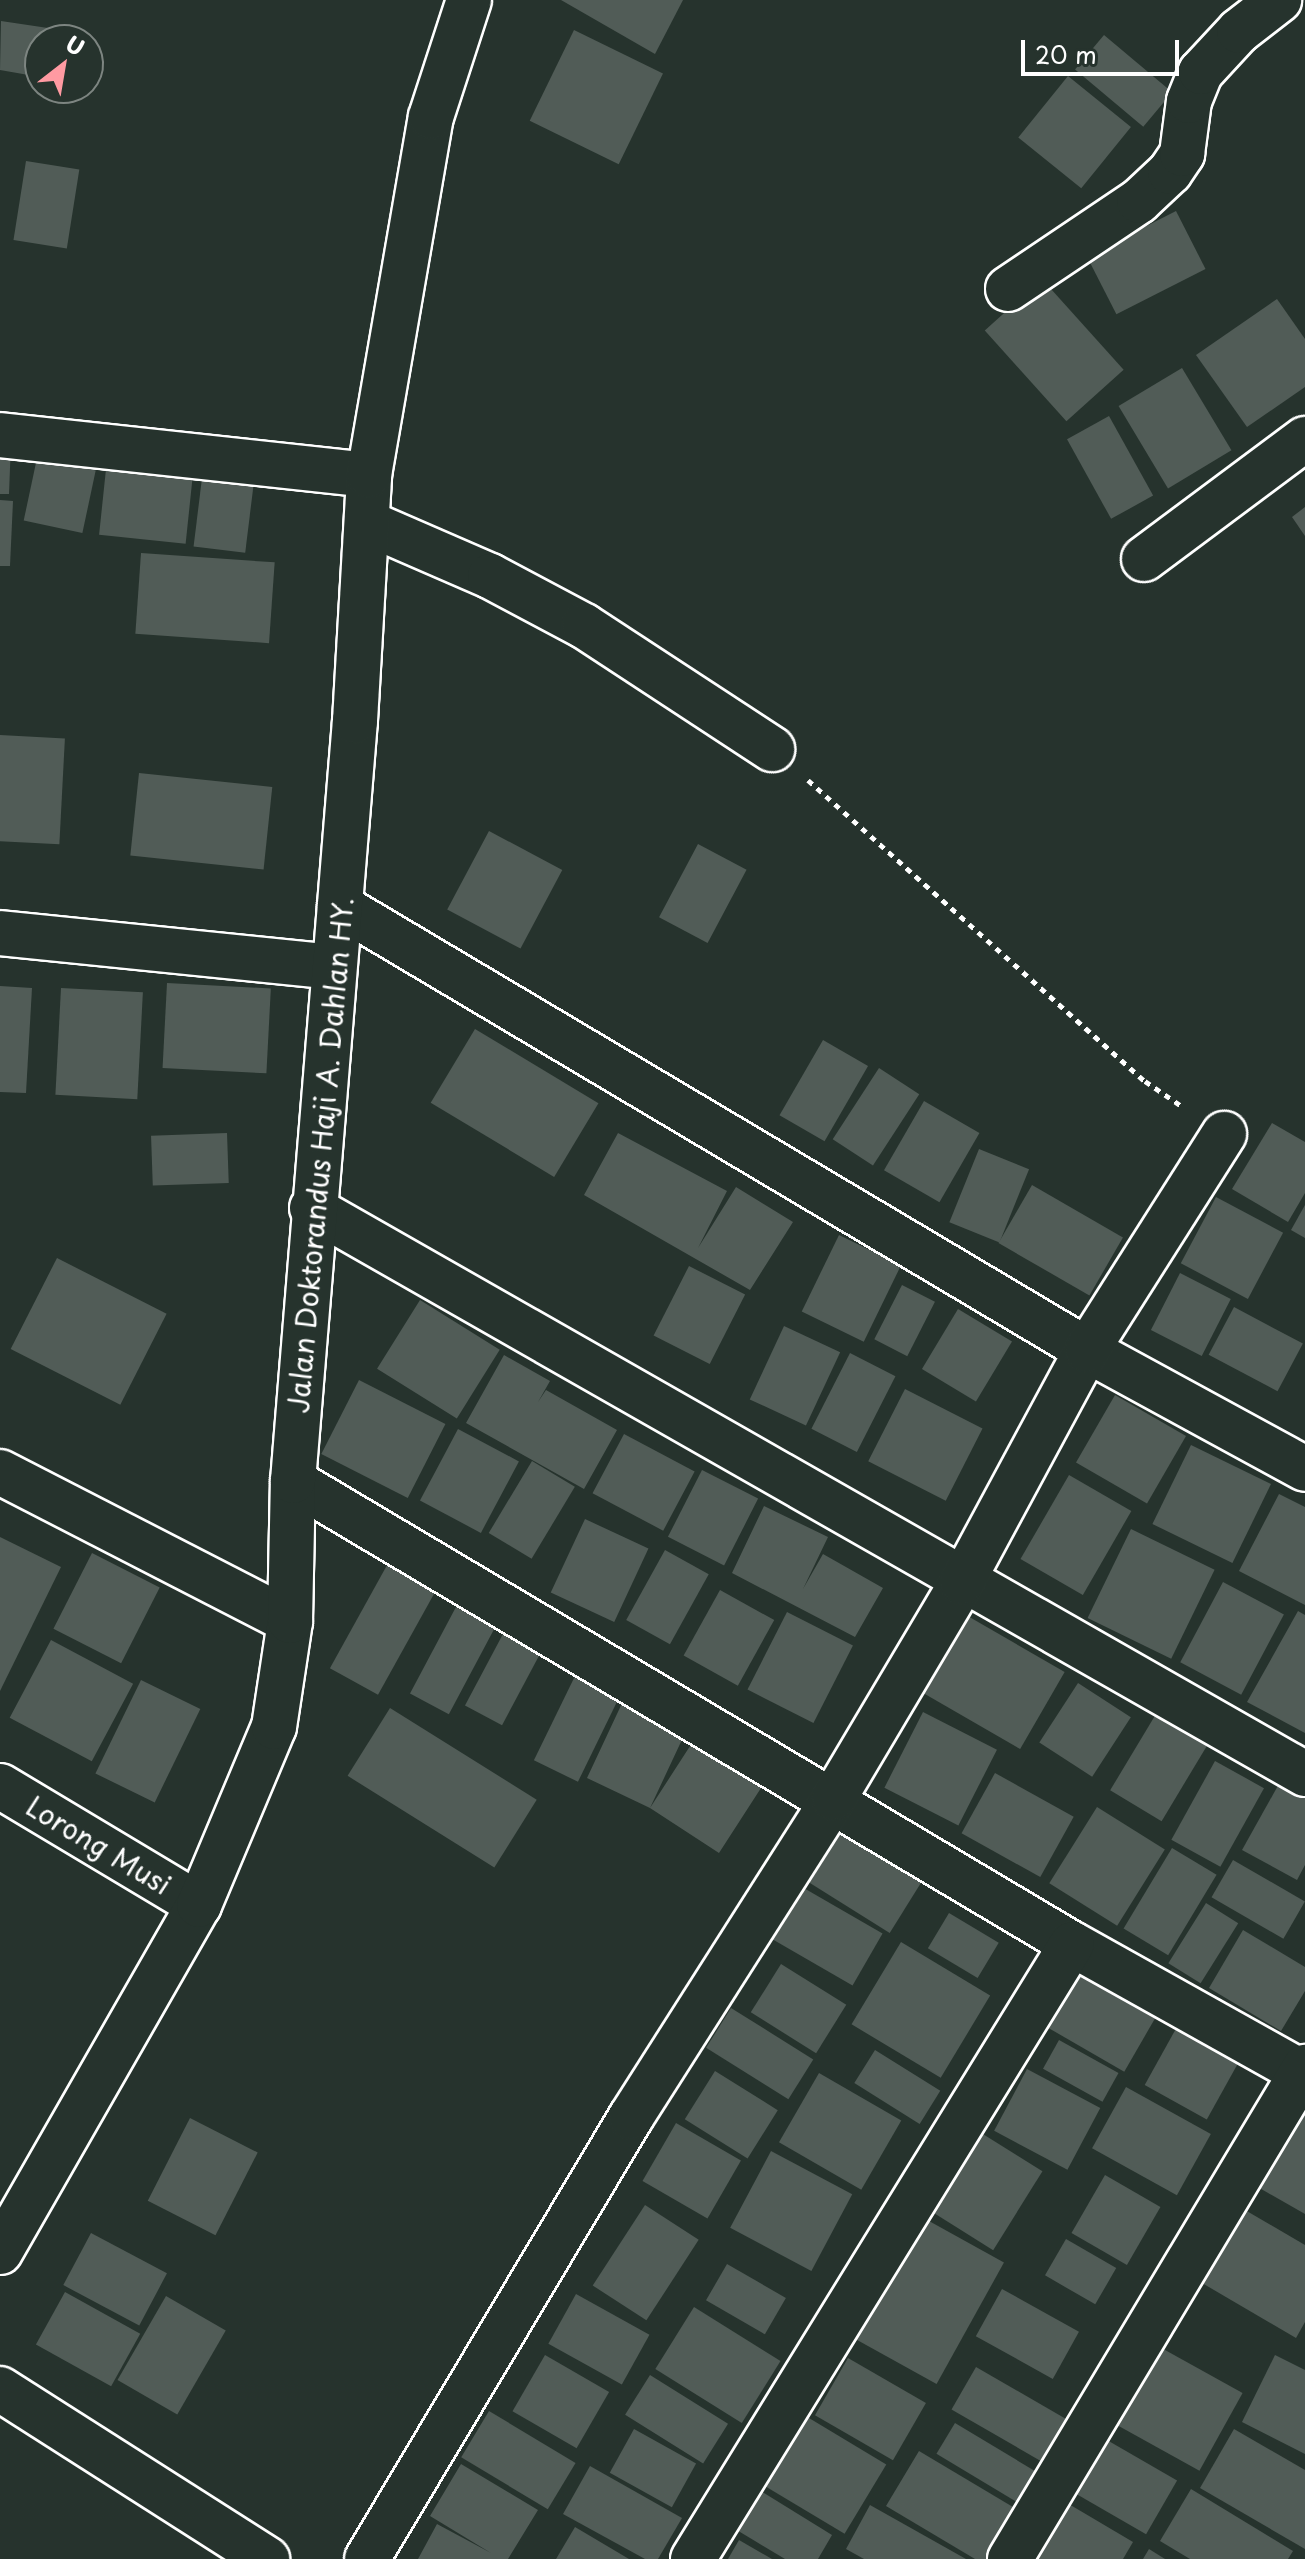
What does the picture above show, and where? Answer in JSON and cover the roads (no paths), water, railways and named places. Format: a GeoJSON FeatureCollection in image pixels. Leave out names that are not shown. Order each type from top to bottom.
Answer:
{"type":"FeatureCollection","features":[{"type":"Feature","properties":{"kind":"street","name":"Jalan Doktorandus Haji A. Dahlan HY."},"geometry":{"type":"LineString","coordinates":[[0,2252],[13,2199],[199,1905],[274,1727],[290,1621],[293,1481],[310,1302],[312,1208],[340,906],[369,475],[431,117],[469,0]]}},
{"type":"Feature","properties":{"kind":"street"},"geometry":{"type":"LineString","coordinates":[[1008,289],[1139,201],[1170,172],[1182,154],[1189,101],[1201,72],[1239,31],[1279,0]]}},
{"type":"Feature","properties":{"kind":"street"},"geometry":{"type":"LineString","coordinates":[[0,435],[369,475]]}},
{"type":"Feature","properties":{"kind":"street"},"geometry":{"type":"LineString","coordinates":[[1144,559],[1305,439]]}},
{"type":"Feature","properties":{"kind":"street"},"geometry":{"type":"LineString","coordinates":[[368,523],[490,576],[584,626],[772,749]]}},
{"type":"Feature","properties":{"kind":"street"},"geometry":{"type":"LineString","coordinates":[[340,906],[1087,1350],[1304,1466]]}},
{"type":"Feature","properties":{"kind":"street"},"geometry":{"type":"LineString","coordinates":[[0,933],[333,967]]}},
{"type":"Feature","properties":{"kind":"street"},"geometry":{"type":"LineString","coordinates":[[367,2559],[631,2117],[834,1798],[962,1582],[1087,1350],[1224,1134]]}},
{"type":"Feature","properties":{"kind":"street"},"geometry":{"type":"LineString","coordinates":[[312,1208],[962,1582],[1305,1774]]}},
{"type":"Feature","properties":{"kind":"street"},"geometry":{"type":"LineString","coordinates":[[0,1472],[290,1621]]}},
{"type":"Feature","properties":{"kind":"street"},"geometry":{"type":"LineString","coordinates":[[293,1481],[834,1798],[1072,1944],[1303,2071],[1010,2559]]}},
{"type":"Feature","properties":{"kind":"street","name":"Lorong Musi"},"geometry":{"type":"LineString","coordinates":[[0,1786],[199,1905]]}},
{"type":"Feature","properties":{"kind":"street"},"geometry":{"type":"LineString","coordinates":[[693,2559],[1072,1944]]}},
{"type":"Feature","properties":{"kind":"street"},"geometry":{"type":"LineString","coordinates":[[0,2389],[267,2559]]}}]}
